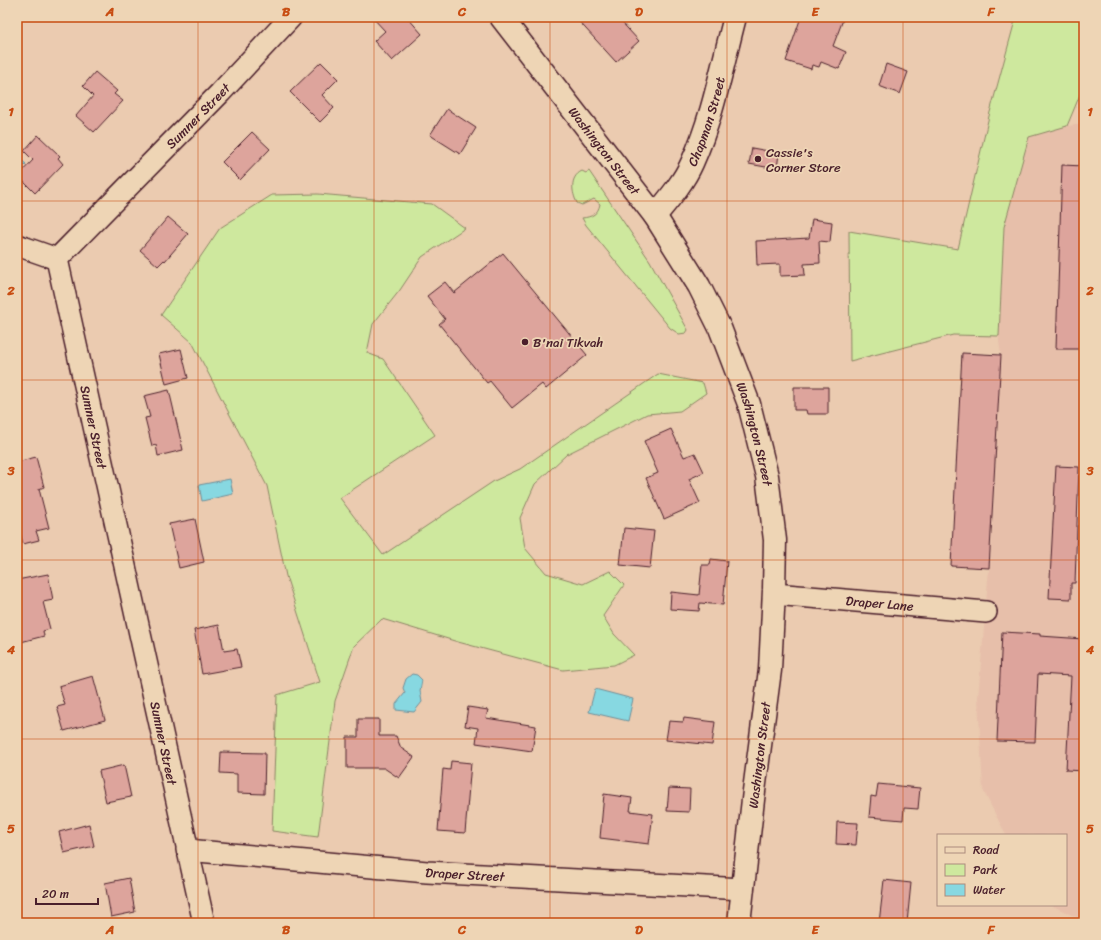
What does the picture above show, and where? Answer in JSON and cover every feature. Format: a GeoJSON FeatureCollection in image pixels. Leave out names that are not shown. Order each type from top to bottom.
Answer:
{"type":"FeatureCollection","features":[{"type":"Feature","properties":{"kind":"main road","name":"Washington Street"},"geometry":{"type":"LineString","coordinates":[[501,17],[655,216],[699,286],[720,328],[749,404],[768,476],[775,540],[770,670],[739,923]]}},
{"type":"Feature","properties":{"kind":"main road","name":"Chapman Street"},"geometry":{"type":"LineString","coordinates":[[655,216],[673,194],[692,164],[709,114],[735,17]]}},
{"type":"Feature","properties":{"kind":"street","name":"Sumner Street"},"geometry":{"type":"LineString","coordinates":[[204,923],[57,259],[220,93],[291,17]]}},
{"type":"Feature","properties":{"kind":"street"},"geometry":{"type":"LineString","coordinates":[[17,245],[57,259]]}},
{"type":"Feature","properties":{"kind":"street","name":"Draper Lane"},"geometry":{"type":"LineString","coordinates":[[774,594],[986,612]]}},
{"type":"Feature","properties":{"kind":"street","name":"Draper Street"},"geometry":{"type":"LineString","coordinates":[[187,850],[427,872],[743,889]]}},
{"type":"Feature","properties":{"kind":"shaded area"},"geometry":{"type":"Polygon","coordinates":[[[1084,124],[1084,921],[1053,906],[1067,906],[1067,834],[1005,834],[983,790],[978,698],[989,568],[1001,355],[999,341],[1004,227],[1029,137],[1067,126],[1084,124]]]}},
{"type":"Feature","properties":{"kind":"green space"},"geometry":{"type":"Polygon","coordinates":[[[1016,17],[1084,17],[1084,85],[1067,126],[1029,137],[1004,227],[999,336],[953,335],[850,361],[849,231],[958,249],[989,116],[1016,17]]]}},
{"type":"Feature","properties":{"kind":"green space"},"geometry":{"type":"Polygon","coordinates":[[[582,171],[586,173],[589,171],[650,261],[688,330],[686,333],[679,334],[670,328],[586,225],[582,218],[589,217],[596,213],[600,204],[594,199],[582,205],[577,203],[573,190],[573,181],[582,171]]]}},
{"type":"Feature","properties":{"kind":"green space"},"geometry":{"type":"Polygon","coordinates":[[[318,194],[432,204],[465,228],[422,257],[400,290],[373,324],[367,353],[383,359],[435,435],[340,498],[383,555],[494,481],[520,469],[658,374],[703,383],[706,393],[680,411],[647,414],[567,454],[535,484],[520,518],[525,548],[546,573],[583,584],[610,571],[624,585],[603,616],[614,634],[634,655],[614,665],[563,670],[458,642],[382,619],[354,646],[335,701],[318,837],[272,831],[277,695],[320,682],[286,576],[267,486],[192,342],[161,315],[220,228],[272,195],[318,194]]]}},
{"type":"Feature","properties":{"kind":"water"},"geometry":{"type":"Polygon","coordinates":[[[17,156],[26,164],[17,173],[17,156]]]}},
{"type":"Feature","properties":{"kind":"water"},"geometry":{"type":"Polygon","coordinates":[[[230,479],[233,494],[202,501],[199,485],[230,479]]]}},
{"type":"Feature","properties":{"kind":"water"},"geometry":{"type":"Polygon","coordinates":[[[412,674],[417,675],[422,680],[420,691],[422,702],[414,712],[396,710],[396,704],[405,693],[403,688],[406,679],[412,674]]]}},
{"type":"Feature","properties":{"kind":"water"},"geometry":{"type":"Polygon","coordinates":[[[595,689],[633,699],[628,721],[589,712],[595,689]]]}},
{"type":"Feature","properties":{"kind":"building"},"geometry":{"type":"Polygon","coordinates":[[[372,17],[407,17],[422,34],[392,61],[374,41],[385,31],[372,17]]]}},
{"type":"Feature","properties":{"kind":"building"},"geometry":{"type":"Polygon","coordinates":[[[575,17],[617,17],[639,41],[616,62],[575,17]]]}},
{"type":"Feature","properties":{"kind":"building"},"geometry":{"type":"Polygon","coordinates":[[[801,17],[844,17],[833,46],[846,52],[839,69],[821,62],[819,67],[812,65],[811,69],[786,61],[801,17]]]}},
{"type":"Feature","properties":{"kind":"building"},"geometry":{"type":"Polygon","coordinates":[[[321,62],[338,79],[322,95],[334,108],[320,122],[290,92],[321,62]]]}},
{"type":"Feature","properties":{"kind":"building"},"geometry":{"type":"Polygon","coordinates":[[[886,64],[908,72],[900,94],[879,86],[886,64]]]}},
{"type":"Feature","properties":{"kind":"building"},"geometry":{"type":"Polygon","coordinates":[[[95,72],[117,91],[114,94],[123,101],[94,132],[76,116],[93,96],[83,86],[95,72]]]}},
{"type":"Feature","properties":{"kind":"building"},"geometry":{"type":"Polygon","coordinates":[[[447,109],[476,128],[460,154],[430,135],[447,109]]]}},
{"type":"Feature","properties":{"kind":"building"},"geometry":{"type":"Polygon","coordinates":[[[252,132],[270,149],[240,180],[222,162],[252,132]]]}},
{"type":"Feature","properties":{"kind":"building"},"geometry":{"type":"Polygon","coordinates":[[[38,135],[60,156],[58,158],[63,164],[35,193],[18,176],[33,160],[24,151],[38,135]]]}},
{"type":"Feature","properties":{"kind":"building"},"geometry":{"type":"Polygon","coordinates":[[[752,148],[779,153],[777,169],[749,164],[752,148]]]}},
{"type":"Feature","properties":{"kind":"building"},"geometry":{"type":"Polygon","coordinates":[[[1062,165],[1084,166],[1084,349],[1056,349],[1062,165]]]}},
{"type":"Feature","properties":{"kind":"building"},"geometry":{"type":"Polygon","coordinates":[[[168,217],[188,234],[165,261],[164,260],[158,266],[140,250],[168,217]]]}},
{"type":"Feature","properties":{"kind":"building"},"geometry":{"type":"Polygon","coordinates":[[[812,219],[832,222],[830,242],[819,241],[820,263],[804,264],[805,275],[780,276],[780,264],[757,265],[756,241],[809,238],[812,219]]]}},
{"type":"Feature","properties":{"kind":"building"},"geometry":{"type":"Polygon","coordinates":[[[503,253],[587,355],[546,389],[542,384],[512,408],[490,381],[487,383],[439,324],[445,319],[427,296],[445,282],[454,293],[503,253]]]}},
{"type":"Feature","properties":{"kind":"building"},"geometry":{"type":"Polygon","coordinates":[[[181,349],[188,378],[166,384],[159,354],[181,349]]]}},
{"type":"Feature","properties":{"kind":"building"},"geometry":{"type":"Polygon","coordinates":[[[962,353],[1001,355],[989,568],[951,566],[962,353]]]}},
{"type":"Feature","properties":{"kind":"building"},"geometry":{"type":"Polygon","coordinates":[[[794,387],[828,387],[828,414],[807,414],[806,410],[794,410],[794,387]]]}},
{"type":"Feature","properties":{"kind":"building"},"geometry":{"type":"Polygon","coordinates":[[[169,390],[183,450],[158,456],[156,445],[152,446],[145,418],[150,417],[144,396],[169,390]]]}},
{"type":"Feature","properties":{"kind":"building"},"geometry":{"type":"Polygon","coordinates":[[[671,429],[684,457],[695,453],[704,472],[689,479],[700,503],[664,519],[646,478],[658,473],[644,441],[671,429]]]}},
{"type":"Feature","properties":{"kind":"building"},"geometry":{"type":"Polygon","coordinates":[[[36,457],[44,487],[39,489],[49,528],[36,531],[39,540],[23,544],[17,521],[17,462],[36,457]]]}},
{"type":"Feature","properties":{"kind":"building"},"geometry":{"type":"Polygon","coordinates":[[[1056,466],[1079,467],[1075,583],[1071,583],[1071,599],[1049,598],[1056,466]]]}},
{"type":"Feature","properties":{"kind":"building"},"geometry":{"type":"Polygon","coordinates":[[[195,519],[204,562],[179,568],[169,524],[195,519]]]}},
{"type":"Feature","properties":{"kind":"building"},"geometry":{"type":"Polygon","coordinates":[[[624,528],[654,531],[650,568],[620,565],[624,528]]]}},
{"type":"Feature","properties":{"kind":"building"},"geometry":{"type":"Polygon","coordinates":[[[711,559],[727,561],[723,605],[700,603],[699,611],[670,609],[671,592],[699,595],[702,565],[710,565],[711,559]]]}},
{"type":"Feature","properties":{"kind":"building"},"geometry":{"type":"Polygon","coordinates":[[[48,574],[53,600],[43,602],[50,629],[43,631],[44,636],[17,643],[17,580],[48,574]]]}},
{"type":"Feature","properties":{"kind":"building"},"geometry":{"type":"Polygon","coordinates":[[[219,625],[224,651],[237,649],[241,667],[202,674],[194,630],[219,625]]]}},
{"type":"Feature","properties":{"kind":"building"},"geometry":{"type":"Polygon","coordinates":[[[1002,632],[1040,634],[1040,636],[1084,639],[1084,771],[1066,770],[1071,676],[1038,674],[1035,742],[997,741],[1002,632]]]}},
{"type":"Feature","properties":{"kind":"building"},"geometry":{"type":"Polygon","coordinates":[[[93,676],[105,720],[64,731],[57,707],[65,705],[59,686],[93,676]]]}},
{"type":"Feature","properties":{"kind":"building"},"geometry":{"type":"Polygon","coordinates":[[[468,707],[488,710],[486,718],[536,726],[532,751],[476,743],[478,728],[465,726],[468,707]]]}},
{"type":"Feature","properties":{"kind":"building"},"geometry":{"type":"Polygon","coordinates":[[[684,718],[715,722],[712,745],[666,740],[669,721],[683,722],[684,718]]]}},
{"type":"Feature","properties":{"kind":"building"},"geometry":{"type":"Polygon","coordinates":[[[358,719],[379,719],[379,736],[396,736],[401,748],[414,757],[399,778],[384,768],[347,768],[347,737],[358,737],[358,719]]]}},
{"type":"Feature","properties":{"kind":"building"},"geometry":{"type":"Polygon","coordinates":[[[221,752],[265,753],[264,794],[237,793],[237,774],[220,773],[221,752]]]}},
{"type":"Feature","properties":{"kind":"building"},"geometry":{"type":"Polygon","coordinates":[[[451,761],[471,763],[465,833],[438,831],[443,769],[450,770],[451,761]]]}},
{"type":"Feature","properties":{"kind":"building"},"geometry":{"type":"Polygon","coordinates":[[[124,765],[131,797],[106,802],[99,771],[124,765]]]}},
{"type":"Feature","properties":{"kind":"building"},"geometry":{"type":"Polygon","coordinates":[[[878,784],[920,788],[918,809],[904,808],[903,820],[869,817],[871,796],[876,797],[878,784]]]}},
{"type":"Feature","properties":{"kind":"building"},"geometry":{"type":"Polygon","coordinates":[[[669,788],[690,789],[689,812],[667,811],[669,788]]]}},
{"type":"Feature","properties":{"kind":"building"},"geometry":{"type":"Polygon","coordinates":[[[604,794],[632,798],[630,811],[653,814],[649,844],[600,838],[604,794]]]}},
{"type":"Feature","properties":{"kind":"building"},"geometry":{"type":"Polygon","coordinates":[[[837,822],[858,823],[856,845],[836,844],[837,822]]]}},
{"type":"Feature","properties":{"kind":"building"},"geometry":{"type":"Polygon","coordinates":[[[89,824],[94,846],[64,853],[59,832],[89,824]]]}},
{"type":"Feature","properties":{"kind":"building"},"geometry":{"type":"Polygon","coordinates":[[[129,878],[135,912],[111,917],[105,883],[129,878]]]}},
{"type":"Feature","properties":{"kind":"building"},"geometry":{"type":"Polygon","coordinates":[[[884,880],[911,883],[907,923],[879,923],[884,880]]]}},
{"type":"Feature","properties":{"kind":"place","name":"Cassie's Corner Store"},"geometry":{"type":"Point","coordinates":[758,159]}},
{"type":"Feature","properties":{"kind":"place","name":"B'nai Tikvah"},"geometry":{"type":"Point","coordinates":[525,342]}}]}
